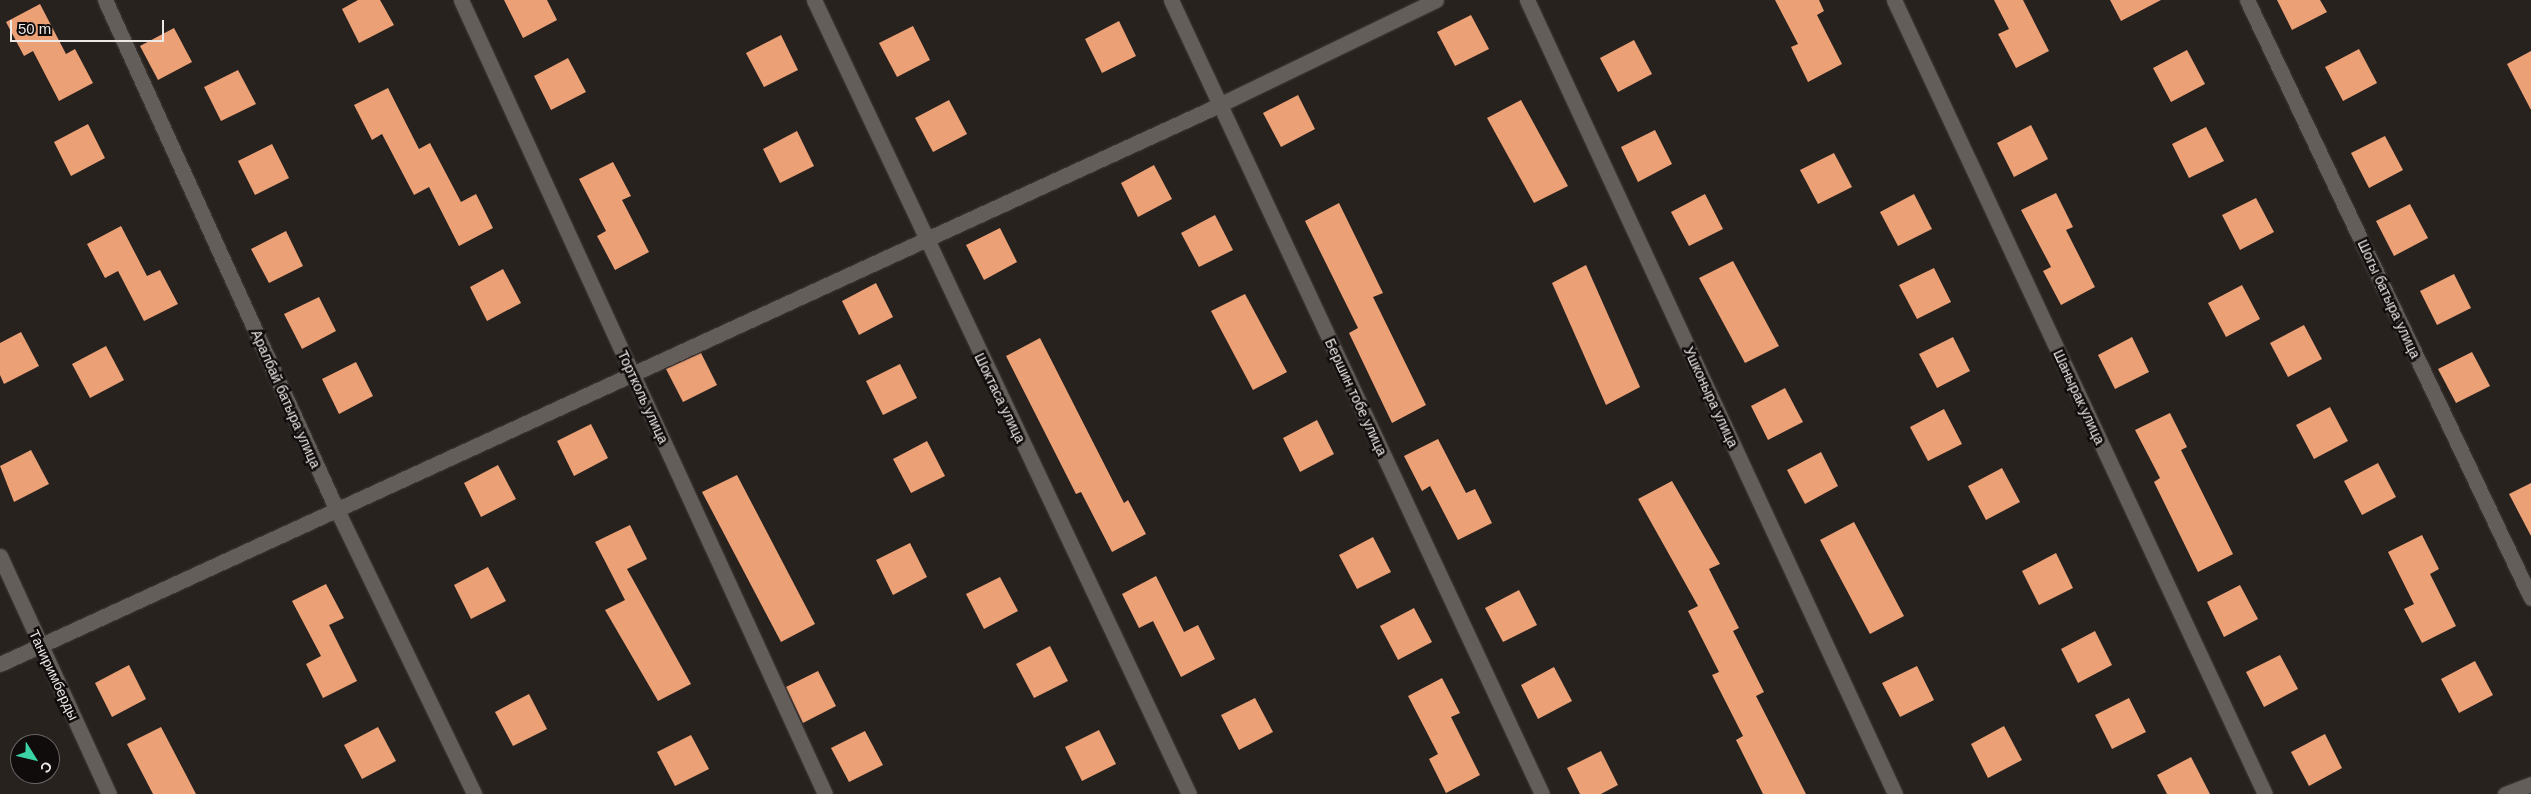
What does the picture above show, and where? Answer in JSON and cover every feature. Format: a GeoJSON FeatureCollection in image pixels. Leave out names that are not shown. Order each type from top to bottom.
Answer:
{"type":"FeatureCollection","features":[{"type":"Feature","properties":{"kind":"street","name":"Аралбай батыра улица"},"geometry":{"type":"LineString","coordinates":[[105,0],[336,508],[474,794]]}},
{"type":"Feature","properties":{"kind":"street","name":"Тортколь улица"},"geometry":{"type":"LineString","coordinates":[[461,0],[826,794]]}},
{"type":"Feature","properties":{"kind":"street","name":"Шоктаса улица"},"geometry":{"type":"LineString","coordinates":[[814,0],[924,240],[1190,794]]}},
{"type":"Feature","properties":{"kind":"street","name":"Бершин тобе улица"},"geometry":{"type":"LineString","coordinates":[[1171,0],[1542,794]]}},
{"type":"Feature","properties":{"kind":"street"},"geometry":{"type":"LineString","coordinates":[[0,664],[336,508],[1219,105],[1436,0]]}},
{"type":"Feature","properties":{"kind":"street","name":"Ушконыра улица"},"geometry":{"type":"LineString","coordinates":[[1526,0],[1895,794]]}},
{"type":"Feature","properties":{"kind":"street","name":"Шанырак улица"},"geometry":{"type":"LineString","coordinates":[[1894,0],[2264,794]]}},
{"type":"Feature","properties":{"kind":"street","name":"Шогы батыра улица"},"geometry":{"type":"LineString","coordinates":[[2247,0],[2531,598]]}},
{"type":"Feature","properties":{"kind":"street","name":"Таниримберды"},"geometry":{"type":"LineString","coordinates":[[0,556],[109,794]]}},
{"type":"Feature","properties":{"kind":"street"},"geometry":{"type":"LineString","coordinates":[[2505,794],[2531,784]]}},
{"type":"Feature","properties":{"kind":"building"},"geometry":{"type":"Polygon","coordinates":[[[358,0],[380,0],[394,25],[359,43],[342,9],[358,0]]]}},
{"type":"Feature","properties":{"kind":"building"},"geometry":{"type":"Polygon","coordinates":[[[504,0],[547,0],[557,20],[523,38],[504,0]]]}},
{"type":"Feature","properties":{"kind":"building"},"geometry":{"type":"Polygon","coordinates":[[[1775,0],[1819,0],[1824,11],[1817,15],[1842,64],[1808,82],[1791,47],[1798,44],[1775,0]]]}},
{"type":"Feature","properties":{"kind":"building"},"geometry":{"type":"Polygon","coordinates":[[[1994,0],[2023,0],[2049,51],[2016,68],[1998,34],[2009,29],[1994,0]]]}},
{"type":"Feature","properties":{"kind":"building"},"geometry":{"type":"Polygon","coordinates":[[[2110,0],[2161,0],[2121,21],[2110,0]]]}},
{"type":"Feature","properties":{"kind":"building"},"geometry":{"type":"Polygon","coordinates":[[[2277,0],[2320,0],[2327,12],[2292,30],[2277,0]]]}},
{"type":"Feature","properties":{"kind":"building"},"geometry":{"type":"Polygon","coordinates":[[[40,4],[66,54],[75,49],[93,83],[59,101],[33,51],[24,56],[6,22],[40,4]]]}},
{"type":"Feature","properties":{"kind":"building"},"geometry":{"type":"Polygon","coordinates":[[[1471,15],[1489,49],[1455,66],[1437,32],[1471,15]]]}},
{"type":"Feature","properties":{"kind":"building"},"geometry":{"type":"Polygon","coordinates":[[[1119,21],[1136,56],[1102,73],[1085,39],[1119,21]]]}},
{"type":"Feature","properties":{"kind":"building"},"geometry":{"type":"Polygon","coordinates":[[[913,26],[930,60],[897,77],[879,43],[913,26]]]}},
{"type":"Feature","properties":{"kind":"building"},"geometry":{"type":"Polygon","coordinates":[[[174,28],[192,62],[158,80],[140,46],[174,28]]]}},
{"type":"Feature","properties":{"kind":"building"},"geometry":{"type":"Polygon","coordinates":[[[781,35],[798,70],[764,87],[746,53],[781,35]]]}},
{"type":"Feature","properties":{"kind":"building"},"geometry":{"type":"Polygon","coordinates":[[[1634,40],[1652,74],[1618,92],[1600,58],[1634,40]]]}},
{"type":"Feature","properties":{"kind":"building"},"geometry":{"type":"Polygon","coordinates":[[[2359,49],[2377,83],[2343,101],[2325,67],[2359,49]]]}},
{"type":"Feature","properties":{"kind":"building"},"geometry":{"type":"Polygon","coordinates":[[[2187,50],[2205,84],[2171,102],[2153,68],[2187,50]]]}},
{"type":"Feature","properties":{"kind":"building"},"geometry":{"type":"Polygon","coordinates":[[[2531,51],[2531,110],[2507,64],[2531,51]]]}},
{"type":"Feature","properties":{"kind":"building"},"geometry":{"type":"Polygon","coordinates":[[[568,58],[586,92],[551,110],[534,76],[568,58]]]}},
{"type":"Feature","properties":{"kind":"building"},"geometry":{"type":"Polygon","coordinates":[[[238,70],[256,104],[221,121],[204,87],[238,70]]]}},
{"type":"Feature","properties":{"kind":"building"},"geometry":{"type":"Polygon","coordinates":[[[388,88],[419,149],[430,143],[461,202],[476,194],[493,228],[459,246],[429,187],[414,195],[382,134],[372,140],[354,105],[388,88]]]}},
{"type":"Feature","properties":{"kind":"building"},"geometry":{"type":"Polygon","coordinates":[[[1298,95],[1315,129],[1281,147],[1263,113],[1298,95]]]}},
{"type":"Feature","properties":{"kind":"building"},"geometry":{"type":"Polygon","coordinates":[[[949,100],[967,134],[933,152],[915,118],[949,100]]]}},
{"type":"Feature","properties":{"kind":"building"},"geometry":{"type":"Polygon","coordinates":[[[1521,100],[1568,186],[1534,203],[1487,118],[1521,100]]]}},
{"type":"Feature","properties":{"kind":"building"},"geometry":{"type":"Polygon","coordinates":[[[88,124],[105,158],[71,176],[54,142],[88,124]]]}},
{"type":"Feature","properties":{"kind":"building"},"geometry":{"type":"Polygon","coordinates":[[[2031,125],[2048,159],[2014,177],[1997,143],[2031,125]]]}},
{"type":"Feature","properties":{"kind":"building"},"geometry":{"type":"Polygon","coordinates":[[[2206,127],[2224,161],[2189,178],[2172,144],[2206,127]]]}},
{"type":"Feature","properties":{"kind":"building"},"geometry":{"type":"Polygon","coordinates":[[[1655,130],[1672,164],[1638,182],[1621,147],[1655,130]]]}},
{"type":"Feature","properties":{"kind":"building"},"geometry":{"type":"Polygon","coordinates":[[[797,131],[814,166],[780,183],[763,149],[797,131]]]}},
{"type":"Feature","properties":{"kind":"building"},"geometry":{"type":"Polygon","coordinates":[[[2385,136],[2403,170],[2369,188],[2351,153],[2385,136]]]}},
{"type":"Feature","properties":{"kind":"building"},"geometry":{"type":"Polygon","coordinates":[[[272,144],[289,178],[255,195],[238,161],[272,144]]]}},
{"type":"Feature","properties":{"kind":"building"},"geometry":{"type":"Polygon","coordinates":[[[1834,153],[1852,187],[1818,204],[1800,170],[1834,153]]]}},
{"type":"Feature","properties":{"kind":"building"},"geometry":{"type":"Polygon","coordinates":[[[613,162],[631,196],[622,200],[649,252],[615,270],[597,236],[606,231],[579,179],[613,162]]]}},
{"type":"Feature","properties":{"kind":"building"},"geometry":{"type":"Polygon","coordinates":[[[1154,165],[1172,199],[1138,217],[1121,183],[1154,165]]]}},
{"type":"Feature","properties":{"kind":"building"},"geometry":{"type":"Polygon","coordinates":[[[2056,193],[2073,227],[2066,230],[2095,287],[2061,305],[2043,271],[2051,267],[2021,210],[2056,193]]]}},
{"type":"Feature","properties":{"kind":"building"},"geometry":{"type":"Polygon","coordinates":[[[1705,194],[1723,229],[1689,246],[1671,212],[1705,194]]]}},
{"type":"Feature","properties":{"kind":"building"},"geometry":{"type":"Polygon","coordinates":[[[1914,194],[1932,229],[1898,246],[1880,212],[1914,194]]]}},
{"type":"Feature","properties":{"kind":"building"},"geometry":{"type":"Polygon","coordinates":[[[2256,198],[2274,232],[2240,250],[2222,215],[2256,198]]]}},
{"type":"Feature","properties":{"kind":"building"},"geometry":{"type":"Polygon","coordinates":[[[1339,203],[1383,293],[1373,297],[1426,405],[1392,423],[1349,333],[1358,328],[1305,221],[1339,203]]]}},
{"type":"Feature","properties":{"kind":"building"},"geometry":{"type":"Polygon","coordinates":[[[2410,204],[2428,238],[2394,256],[2376,221],[2410,204]]]}},
{"type":"Feature","properties":{"kind":"building"},"geometry":{"type":"Polygon","coordinates":[[[1215,215],[1233,250],[1199,267],[1181,233],[1215,215]]]}},
{"type":"Feature","properties":{"kind":"building"},"geometry":{"type":"Polygon","coordinates":[[[121,226],[147,276],[160,270],[178,304],[144,321],[118,271],[105,278],[87,244],[121,226]]]}},
{"type":"Feature","properties":{"kind":"building"},"geometry":{"type":"Polygon","coordinates":[[[1000,228],[1017,262],[984,280],[966,245],[1000,228]]]}},
{"type":"Feature","properties":{"kind":"building"},"geometry":{"type":"Polygon","coordinates":[[[286,231],[303,266],[269,283],[251,249],[286,231]]]}},
{"type":"Feature","properties":{"kind":"building"},"geometry":{"type":"Polygon","coordinates":[[[1733,261],[1779,346],[1745,363],[1699,278],[1733,261]]]}},
{"type":"Feature","properties":{"kind":"building"},"geometry":{"type":"Polygon","coordinates":[[[1586,265],[1640,387],[1606,405],[1552,283],[1586,265]]]}},
{"type":"Feature","properties":{"kind":"building"},"geometry":{"type":"Polygon","coordinates":[[[1934,268],[1951,302],[1917,319],[1899,285],[1934,268]]]}},
{"type":"Feature","properties":{"kind":"building"},"geometry":{"type":"Polygon","coordinates":[[[503,269],[521,303],[487,321],[470,287],[503,269]]]}},
{"type":"Feature","properties":{"kind":"building"},"geometry":{"type":"Polygon","coordinates":[[[2454,274],[2471,308],[2437,325],[2420,291],[2454,274]]]}},
{"type":"Feature","properties":{"kind":"building"},"geometry":{"type":"Polygon","coordinates":[[[876,283],[893,317],[859,335],[842,301],[876,283]]]}},
{"type":"Feature","properties":{"kind":"building"},"geometry":{"type":"Polygon","coordinates":[[[2242,285],[2260,319],[2226,337],[2208,303],[2242,285]]]}},
{"type":"Feature","properties":{"kind":"building"},"geometry":{"type":"Polygon","coordinates":[[[1245,294],[1287,372],[1253,390],[1211,311],[1245,294]]]}},
{"type":"Feature","properties":{"kind":"building"},"geometry":{"type":"Polygon","coordinates":[[[319,297],[336,331],[302,349],[284,314],[319,297]]]}},
{"type":"Feature","properties":{"kind":"building"},"geometry":{"type":"Polygon","coordinates":[[[2304,325],[2322,359],[2288,377],[2270,343],[2304,325]]]}},
{"type":"Feature","properties":{"kind":"building"},"geometry":{"type":"Polygon","coordinates":[[[21,332],[39,366],[4,384],[0,375],[0,343],[21,332]]]}},
{"type":"Feature","properties":{"kind":"building"},"geometry":{"type":"Polygon","coordinates":[[[1953,337],[1970,371],[1937,388],[1919,354],[1953,337]]]}},
{"type":"Feature","properties":{"kind":"building"},"geometry":{"type":"Polygon","coordinates":[[[2132,337],[2149,372],[2115,389],[2098,355],[2132,337]]]}},
{"type":"Feature","properties":{"kind":"building"},"geometry":{"type":"Polygon","coordinates":[[[1040,338],[1124,503],[1128,500],[1146,534],[1112,552],[1081,492],[1076,494],[1006,356],[1040,338]]]}},
{"type":"Feature","properties":{"kind":"building"},"geometry":{"type":"Polygon","coordinates":[[[106,346],[124,380],[90,398],[72,364],[106,346]]]}},
{"type":"Feature","properties":{"kind":"building"},"geometry":{"type":"Polygon","coordinates":[[[2472,352],[2490,386],[2456,403],[2438,369],[2472,352]]]}},
{"type":"Feature","properties":{"kind":"building"},"geometry":{"type":"Polygon","coordinates":[[[701,353],[717,385],[683,402],[666,369],[701,353]]]}},
{"type":"Feature","properties":{"kind":"building"},"geometry":{"type":"Polygon","coordinates":[[[356,362],[373,396],[339,414],[322,379],[356,362]]]}},
{"type":"Feature","properties":{"kind":"building"},"geometry":{"type":"Polygon","coordinates":[[[900,364],[917,398],[883,415],[866,381],[900,364]]]}},
{"type":"Feature","properties":{"kind":"building"},"geometry":{"type":"Polygon","coordinates":[[[1785,388],[1803,422],[1768,440],[1751,406],[1785,388]]]}},
{"type":"Feature","properties":{"kind":"building"},"geometry":{"type":"Polygon","coordinates":[[[2330,407],[2348,441],[2314,459],[2296,425],[2330,407]]]}},
{"type":"Feature","properties":{"kind":"building"},"geometry":{"type":"Polygon","coordinates":[[[1944,409],[1962,444],[1928,461],[1910,427],[1944,409]]]}},
{"type":"Feature","properties":{"kind":"building"},"geometry":{"type":"Polygon","coordinates":[[[2170,413],[2187,447],[2181,450],[2233,554],[2198,572],[2154,482],[2160,478],[2135,430],[2170,413]]]}},
{"type":"Feature","properties":{"kind":"building"},"geometry":{"type":"Polygon","coordinates":[[[1317,420],[1334,454],[1300,472],[1283,438],[1317,420]]]}},
{"type":"Feature","properties":{"kind":"building"},"geometry":{"type":"Polygon","coordinates":[[[591,424],[608,458],[574,476],[557,441],[591,424]]]}},
{"type":"Feature","properties":{"kind":"building"},"geometry":{"type":"Polygon","coordinates":[[[1438,439],[1466,493],[1475,489],[1492,523],[1458,540],[1430,486],[1422,491],[1404,456],[1438,439]]]}},
{"type":"Feature","properties":{"kind":"building"},"geometry":{"type":"Polygon","coordinates":[[[927,441],[945,476],[911,493],[893,459],[927,441]]]}},
{"type":"Feature","properties":{"kind":"building"},"geometry":{"type":"Polygon","coordinates":[[[31,450],[49,484],[14,502],[0,466],[31,450]]]}},
{"type":"Feature","properties":{"kind":"building"},"geometry":{"type":"Polygon","coordinates":[[[1821,452],[1838,486],[1805,504],[1787,470],[1821,452]]]}},
{"type":"Feature","properties":{"kind":"building"},"geometry":{"type":"Polygon","coordinates":[[[2378,463],[2396,497],[2362,515],[2344,481],[2378,463]]]}},
{"type":"Feature","properties":{"kind":"building"},"geometry":{"type":"Polygon","coordinates":[[[498,465],[516,499],[481,517],[464,483],[498,465]]]}},
{"type":"Feature","properties":{"kind":"building"},"geometry":{"type":"Polygon","coordinates":[[[2002,468],[2020,502],[1986,520],[1968,486],[2002,468]]]}},
{"type":"Feature","properties":{"kind":"building"},"geometry":{"type":"Polygon","coordinates":[[[737,475],[815,624],[781,642],[702,492],[737,475]]]}},
{"type":"Feature","properties":{"kind":"building"},"geometry":{"type":"Polygon","coordinates":[[[1672,481],[1720,564],[1709,569],[1739,628],[1733,631],[1764,692],[1756,696],[1806,794],[1763,794],[1736,740],[1743,736],[1712,675],[1719,672],[1688,611],[1698,606],[1638,499],[1672,481]]]}},
{"type":"Feature","properties":{"kind":"building"},"geometry":{"type":"Polygon","coordinates":[[[2531,483],[2531,536],[2509,494],[2531,483]]]}},
{"type":"Feature","properties":{"kind":"building"},"geometry":{"type":"Polygon","coordinates":[[[1854,522],[1904,616],[1870,634],[1820,540],[1854,522]]]}},
{"type":"Feature","properties":{"kind":"building"},"geometry":{"type":"Polygon","coordinates":[[[630,525],[647,559],[627,569],[691,684],[658,701],[605,610],[625,600],[595,542],[630,525]]]}},
{"type":"Feature","properties":{"kind":"building"},"geometry":{"type":"Polygon","coordinates":[[[2422,535],[2439,569],[2430,574],[2456,626],[2422,643],[2404,609],[2414,604],[2388,552],[2422,535]]]}},
{"type":"Feature","properties":{"kind":"building"},"geometry":{"type":"Polygon","coordinates":[[[1373,537],[1391,572],[1357,589],[1339,555],[1373,537]]]}},
{"type":"Feature","properties":{"kind":"building"},"geometry":{"type":"Polygon","coordinates":[[[910,543],[927,577],[893,595],[876,560],[910,543]]]}},
{"type":"Feature","properties":{"kind":"building"},"geometry":{"type":"Polygon","coordinates":[[[2056,553],[2073,588],[2039,605],[2022,571],[2056,553]]]}},
{"type":"Feature","properties":{"kind":"building"},"geometry":{"type":"Polygon","coordinates":[[[488,567],[506,601],[471,619],[454,585],[488,567]]]}},
{"type":"Feature","properties":{"kind":"building"},"geometry":{"type":"Polygon","coordinates":[[[1156,576],[1184,632],[1198,625],[1215,659],[1181,677],[1153,621],[1139,628],[1122,594],[1156,576]]]}},
{"type":"Feature","properties":{"kind":"building"},"geometry":{"type":"Polygon","coordinates":[[[1000,577],[1018,611],[984,629],[966,594],[1000,577]]]}},
{"type":"Feature","properties":{"kind":"building"},"geometry":{"type":"Polygon","coordinates":[[[326,584],[344,618],[329,625],[357,681],[323,698],[306,664],[321,656],[292,601],[326,584]]]}},
{"type":"Feature","properties":{"kind":"building"},"geometry":{"type":"Polygon","coordinates":[[[2240,585],[2258,619],[2224,637],[2207,602],[2240,585]]]}},
{"type":"Feature","properties":{"kind":"building"},"geometry":{"type":"Polygon","coordinates":[[[1519,590],[1537,625],[1503,642],[1485,608],[1519,590]]]}},
{"type":"Feature","properties":{"kind":"building"},"geometry":{"type":"Polygon","coordinates":[[[1414,608],[1432,642],[1398,660],[1380,626],[1414,608]]]}},
{"type":"Feature","properties":{"kind":"building"},"geometry":{"type":"Polygon","coordinates":[[[2095,631],[2112,665],[2078,683],[2061,649],[2095,631]]]}},
{"type":"Feature","properties":{"kind":"building"},"geometry":{"type":"Polygon","coordinates":[[[1050,646],[1068,681],[1034,698],[1016,664],[1050,646]]]}},
{"type":"Feature","properties":{"kind":"building"},"geometry":{"type":"Polygon","coordinates":[[[2280,655],[2298,689],[2264,707],[2246,672],[2280,655]]]}},
{"type":"Feature","properties":{"kind":"building"},"geometry":{"type":"Polygon","coordinates":[[[2475,661],[2493,695],[2459,713],[2441,679],[2475,661]]]}},
{"type":"Feature","properties":{"kind":"building"},"geometry":{"type":"Polygon","coordinates":[[[129,665],[146,699],[112,717],[95,683],[129,665]]]}},
{"type":"Feature","properties":{"kind":"building"},"geometry":{"type":"Polygon","coordinates":[[[1917,666],[1934,700],[1900,717],[1882,683],[1917,666]]]}},
{"type":"Feature","properties":{"kind":"building"},"geometry":{"type":"Polygon","coordinates":[[[1554,667],[1572,701],[1538,719],[1521,685],[1554,667]]]}},
{"type":"Feature","properties":{"kind":"building"},"geometry":{"type":"Polygon","coordinates":[[[818,671],[836,706],[803,723],[786,687],[818,671]]]}},
{"type":"Feature","properties":{"kind":"building"},"geometry":{"type":"Polygon","coordinates":[[[1442,678],[1460,713],[1451,717],[1480,775],[1446,793],[1429,759],[1438,754],[1408,696],[1442,678]]]}},
{"type":"Feature","properties":{"kind":"building"},"geometry":{"type":"Polygon","coordinates":[[[529,694],[547,729],[513,746],[495,712],[529,694]]]}},
{"type":"Feature","properties":{"kind":"building"},"geometry":{"type":"Polygon","coordinates":[[[1255,698],[1273,732],[1239,750],[1221,715],[1255,698]]]}},
{"type":"Feature","properties":{"kind":"building"},"geometry":{"type":"Polygon","coordinates":[[[2129,698],[2146,732],[2112,749],[2095,715],[2129,698]]]}},
{"type":"Feature","properties":{"kind":"building"},"geometry":{"type":"Polygon","coordinates":[[[2004,726],[2022,760],[1988,778],[1971,744],[2004,726]]]}},
{"type":"Feature","properties":{"kind":"building"},"geometry":{"type":"Polygon","coordinates":[[[161,727],[196,794],[153,794],[127,744],[161,727]]]}},
{"type":"Feature","properties":{"kind":"building"},"geometry":{"type":"Polygon","coordinates":[[[378,727],[396,761],[362,779],[344,745],[378,727]]]}},
{"type":"Feature","properties":{"kind":"building"},"geometry":{"type":"Polygon","coordinates":[[[1099,730],[1116,764],[1082,781],[1065,747],[1099,730]]]}},
{"type":"Feature","properties":{"kind":"building"},"geometry":{"type":"Polygon","coordinates":[[[865,731],[883,765],[849,782],[831,748],[865,731]]]}},
{"type":"Feature","properties":{"kind":"building"},"geometry":{"type":"Polygon","coordinates":[[[2325,734],[2342,768],[2309,786],[2291,752],[2325,734]]]}},
{"type":"Feature","properties":{"kind":"building"},"geometry":{"type":"Polygon","coordinates":[[[691,735],[709,769],[675,786],[657,752],[691,735]]]}},
{"type":"Feature","properties":{"kind":"building"},"geometry":{"type":"Polygon","coordinates":[[[1601,751],[1618,785],[1601,794],[1580,794],[1567,768],[1601,751]]]}},
{"type":"Feature","properties":{"kind":"building"},"geometry":{"type":"Polygon","coordinates":[[[2191,757],[2210,794],[2167,794],[2157,775],[2191,757]]]}}]}
